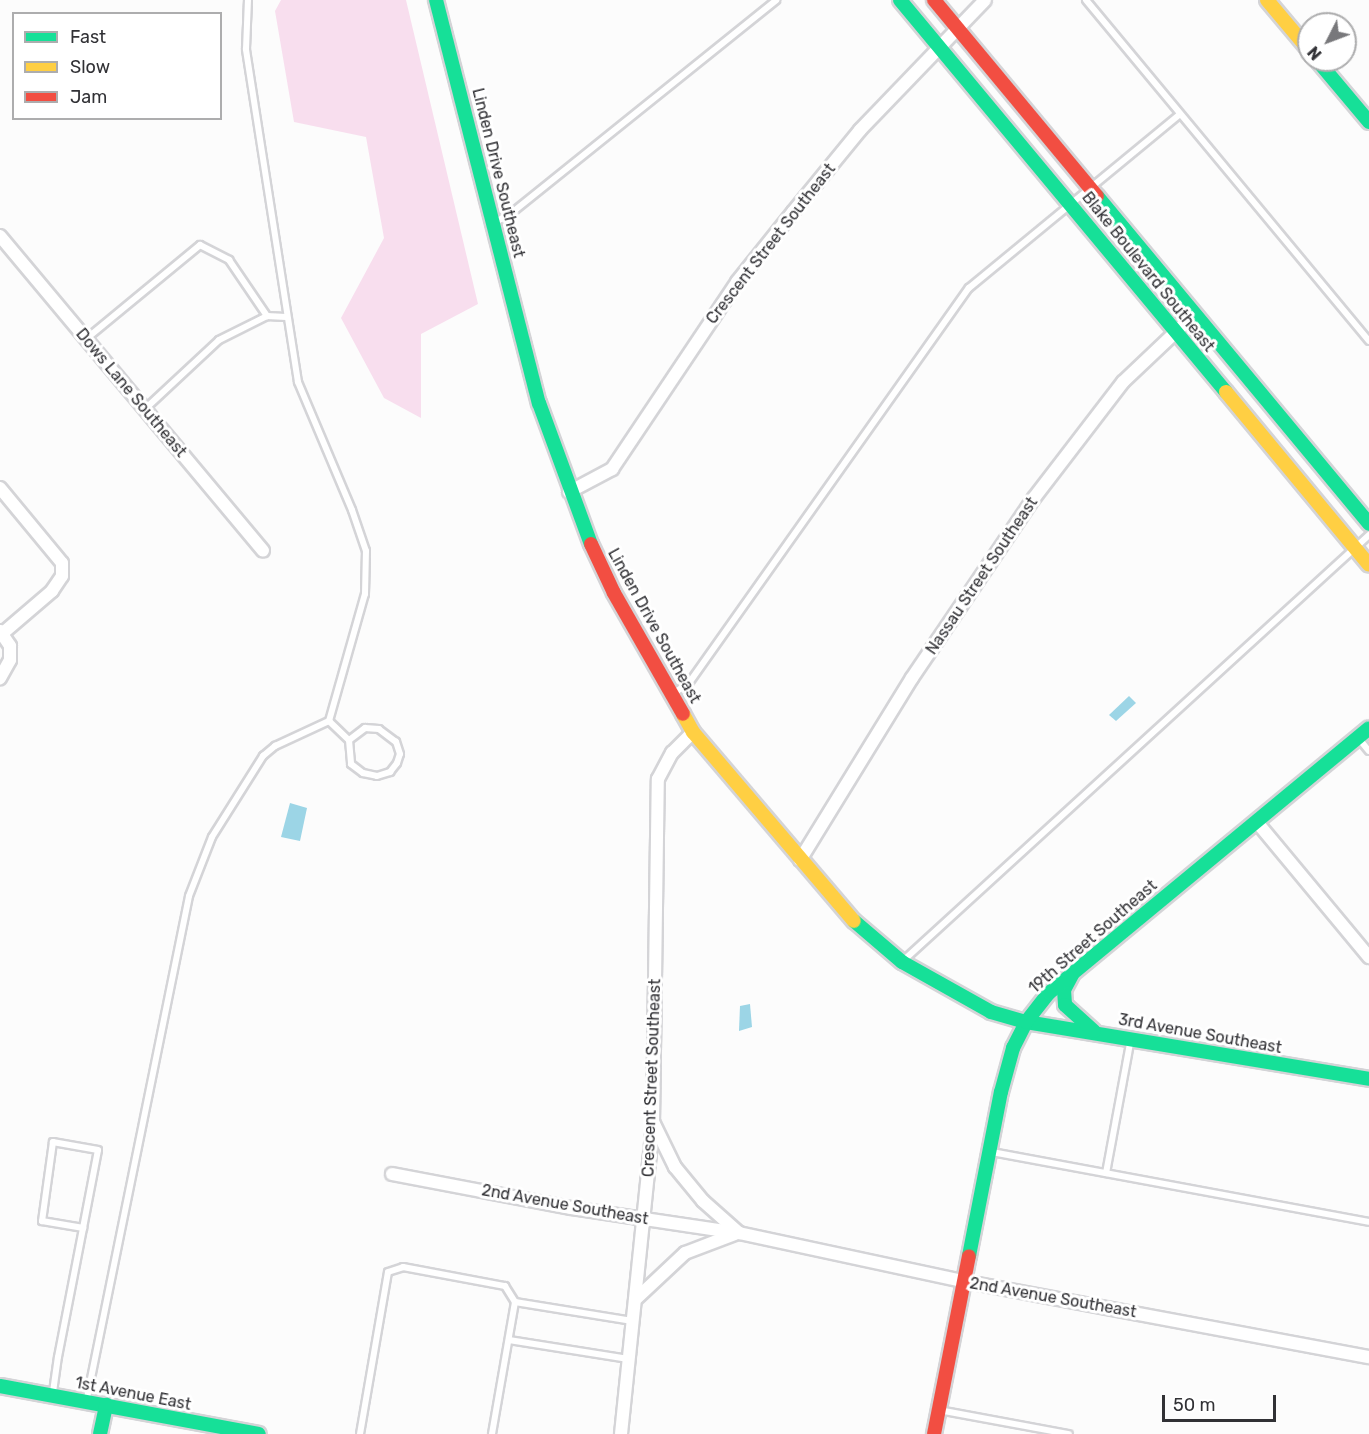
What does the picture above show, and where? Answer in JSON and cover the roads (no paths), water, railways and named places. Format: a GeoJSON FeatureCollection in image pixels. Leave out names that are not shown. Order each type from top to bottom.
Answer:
{"type":"FeatureCollection","features":[{"type":"Feature","properties":{"kind":"street","name":"Linden Drive Southeast"},"geometry":{"type":"LineString","coordinates":[[436,0],[494,222],[514,314],[570,492],[614,593],[693,732],[800,860],[860,927],[902,962],[991,1012],[1026,1022]]}},
{"type":"Feature","properties":{"kind":"street","name":"Blake Boulevard Southeast"},"geometry":{"type":"LineString","coordinates":[[900,0],[1369,565]]}},
{"type":"Feature","properties":{"kind":"street","name":"Blake Boulevard Southeast"},"geometry":{"type":"LineString","coordinates":[[934,0],[1369,524]]}},
{"type":"Feature","properties":{"kind":"street","name":"Crescent Street Southeast"},"geometry":{"type":"LineString","coordinates":[[570,492],[612,469],[737,282],[860,130],[956,27],[985,0]]}},
{"type":"Feature","properties":{"kind":"street"},"geometry":{"type":"LineString","coordinates":[[1267,0],[1297,36]]}},
{"type":"Feature","properties":{"kind":"street"},"geometry":{"type":"LineString","coordinates":[[1327,72],[1369,122]]}},
{"type":"Feature","properties":{"kind":"street","name":"Dows Lane Southeast"},"geometry":{"type":"LineString","coordinates":[[0,236],[263,550]]}},
{"type":"Feature","properties":{"kind":"street","name":"Nassau Street Southeast"},"geometry":{"type":"LineString","coordinates":[[800,860],[912,678],[1034,498],[1123,382],[1174,330],[1195,314]]}},
{"type":"Feature","properties":{"kind":"street"},"geometry":{"type":"LineString","coordinates":[[0,488],[62,563],[62,576],[52,591],[2,632],[10,660],[0,678]]}},
{"type":"Feature","properties":{"kind":"street","name":"19th Street Southeast"},"geometry":{"type":"LineString","coordinates":[[934,1433],[988,1152],[1007,1069],[1026,1022],[1049,993],[1073,972],[1369,728]]}},
{"type":"Feature","properties":{"kind":"street","name":"Crescent Street Southeast"},"geometry":{"type":"LineString","coordinates":[[621,1434],[637,1298],[653,1123],[658,779],[672,753],[693,732]]}},
{"type":"Feature","properties":{"kind":"street"},"geometry":{"type":"LineString","coordinates":[[1256,821],[1369,957]]}},
{"type":"Feature","properties":{"kind":"street"},"geometry":{"type":"LineString","coordinates":[[1073,972],[1064,990],[1065,1005],[1074,1016],[1101,1034]]}},
{"type":"Feature","properties":{"kind":"street","name":"3rd Avenue Southeast"},"geometry":{"type":"LineString","coordinates":[[1026,1022],[1369,1080]]}},
{"type":"Feature","properties":{"kind":"street","name":"2nd Avenue Southeast"},"geometry":{"type":"LineString","coordinates":[[653,1123],[675,1167],[703,1202],[739,1233]]}},
{"type":"Feature","properties":{"kind":"street","name":"2nd Avenue Southeast"},"geometry":{"type":"LineString","coordinates":[[392,1174],[645,1219],[739,1233],[962,1281],[1369,1357]]}},
{"type":"Feature","properties":{"kind":"street"},"geometry":{"type":"LineString","coordinates":[[637,1298],[685,1253],[739,1233]]}},
{"type":"Feature","properties":{"kind":"street","name":"1st Avenue East"},"geometry":{"type":"LineString","coordinates":[[0,1386],[259,1434]]}},
{"type":"Feature","properties":{"kind":"street"},"geometry":{"type":"LineString","coordinates":[[100,1434],[106,1405]]}},
{"type":"Feature","properties":{"kind":"lane"},"geometry":{"type":"LineString","coordinates":[[87,1402],[189,896],[212,837],[264,756],[274,746],[329,721],[365,594],[366,551],[352,510],[298,382],[286,317],[246,49],[248,0]]}},
{"type":"Feature","properties":{"kind":"lane"},"geometry":{"type":"LineString","coordinates":[[494,222],[509,215],[776,0]]}},
{"type":"Feature","properties":{"kind":"lane"},"geometry":{"type":"LineString","coordinates":[[1086,0],[1369,341]]}},
{"type":"Feature","properties":{"kind":"lane"},"geometry":{"type":"LineString","coordinates":[[672,694],[689,683],[969,288],[1180,114]]}},
{"type":"Feature","properties":{"kind":"lane"},"geometry":{"type":"LineString","coordinates":[[86,340],[200,245],[229,260],[267,316]]}},
{"type":"Feature","properties":{"kind":"lane"},"geometry":{"type":"LineString","coordinates":[[144,410],[219,340],[267,316],[286,317]]}},
{"type":"Feature","properties":{"kind":"lane"},"geometry":{"type":"LineString","coordinates":[[902,962],[1369,535]]}},
{"type":"Feature","properties":{"kind":"lane"},"geometry":{"type":"LineString","coordinates":[[329,721],[349,740],[351,764],[363,773],[377,776],[390,772],[397,763],[400,754],[389,734],[365,728],[349,740]]}},
{"type":"Feature","properties":{"kind":"lane"},"geometry":{"type":"LineString","coordinates":[[1357,737],[1369,752]]}},
{"type":"Feature","properties":{"kind":"lane"},"geometry":{"type":"LineString","coordinates":[[1106,1173],[1130,1039]]}},
{"type":"Feature","properties":{"kind":"lane"},"geometry":{"type":"LineString","coordinates":[[52,1395],[98,1150],[53,1142],[42,1221],[83,1228]]}},
{"type":"Feature","properties":{"kind":"lane"},"geometry":{"type":"LineString","coordinates":[[988,1152],[1369,1222]]}},
{"type":"Feature","properties":{"kind":"lane"},"geometry":{"type":"LineString","coordinates":[[360,1434],[388,1272],[403,1267],[505,1287],[515,1302],[492,1434]]}},
{"type":"Feature","properties":{"kind":"lane"},"geometry":{"type":"LineString","coordinates":[[515,1302],[634,1322]]}},
{"type":"Feature","properties":{"kind":"lane"},"geometry":{"type":"LineString","coordinates":[[509,1340],[630,1359]]}},
{"type":"Feature","properties":{"kind":"lane"},"geometry":{"type":"LineString","coordinates":[[939,1410],[1069,1434]]}},
{"type":"Feature","properties":{"kind":"water"},"geometry":{"type":"Polygon","coordinates":[[[1129,696],[1136,703],[1116,721],[1109,715],[1129,696]]]}},
{"type":"Feature","properties":{"kind":"water"},"geometry":{"type":"Polygon","coordinates":[[[290,803],[307,808],[300,841],[281,837],[290,803]]]}},
{"type":"Feature","properties":{"kind":"water"},"geometry":{"type":"Polygon","coordinates":[[[750,1004],[752,1027],[739,1031],[740,1006],[750,1004]]]}}]}
